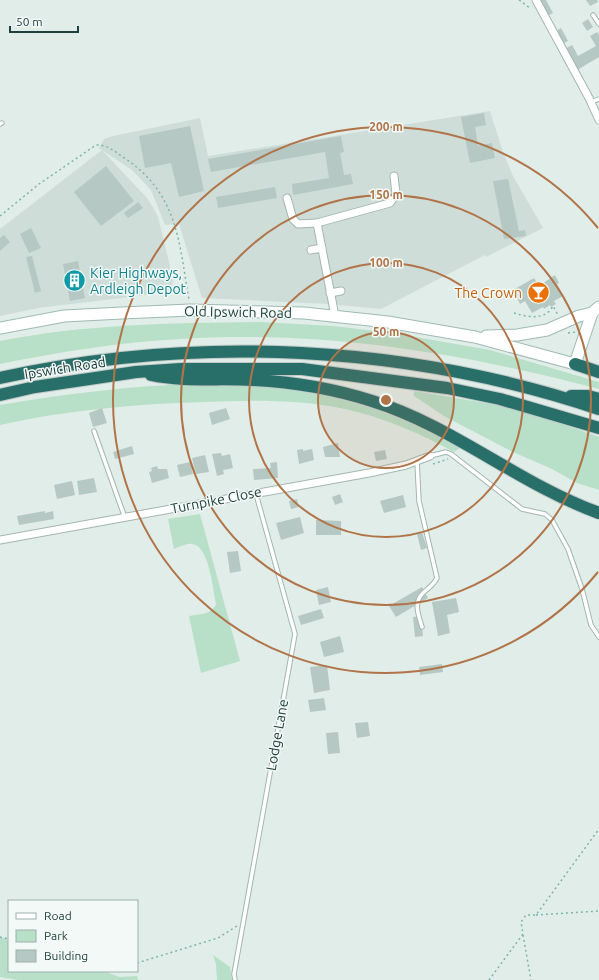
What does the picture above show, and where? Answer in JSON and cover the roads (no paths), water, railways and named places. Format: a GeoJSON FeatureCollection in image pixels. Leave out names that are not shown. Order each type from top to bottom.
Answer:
{"type":"FeatureCollection","features":[{"type":"Feature","properties":{"kind":"highway","name":"Ipswich Road"},"geometry":{"type":"LineString","coordinates":[[0,378],[126,357],[180,353],[313,353],[449,370],[560,396]]}},
{"type":"Feature","properties":{"kind":"highway"},"geometry":{"type":"LineString","coordinates":[[574,364],[599,372]]}},
{"type":"Feature","properties":{"kind":"highway","name":"Ipswich Road"},"geometry":{"type":"LineString","coordinates":[[0,395],[35,387],[136,372],[180,369],[302,369],[447,388],[500,399],[599,428]]}},
{"type":"Feature","properties":{"kind":"highway"},"geometry":{"type":"LineString","coordinates":[[136,372],[166,378],[255,380],[295,384],[340,392],[367,400],[431,425],[551,493],[599,513]]}},
{"type":"Feature","properties":{"kind":"highway"},"geometry":{"type":"LineString","coordinates":[[560,396],[588,396],[599,399]]}},
{"type":"Feature","properties":{"kind":"highway"},"geometry":{"type":"LineString","coordinates":[[560,396],[599,409]]}},
{"type":"Feature","properties":{"kind":"street"},"geometry":{"type":"LineString","coordinates":[[536,0],[591,102],[599,120]]}},
{"type":"Feature","properties":{"kind":"street"},"geometry":{"type":"LineString","coordinates":[[287,198],[293,219],[298,224],[318,223],[390,204],[396,194],[394,176]]}},
{"type":"Feature","properties":{"kind":"street"},"geometry":{"type":"LineString","coordinates":[[318,223],[335,316]]}},
{"type":"Feature","properties":{"kind":"street"},"geometry":{"type":"LineString","coordinates":[[311,250],[322,248]]}},
{"type":"Feature","properties":{"kind":"street"},"geometry":{"type":"LineString","coordinates":[[330,293],[341,291]]}},
{"type":"Feature","properties":{"kind":"street","name":"Old Ipswich Road"},"geometry":{"type":"LineString","coordinates":[[0,328],[64,316],[190,310],[304,313],[388,322],[475,337],[574,364],[595,310]]}},
{"type":"Feature","properties":{"kind":"street","name":"Old Ipswich Road"},"geometry":{"type":"LineString","coordinates":[[475,337],[531,333],[564,324],[595,310]]}},
{"type":"Feature","properties":{"kind":"street","name":"Turnpike Close"},"geometry":{"type":"LineString","coordinates":[[0,540],[369,472],[417,461],[430,456]]}},
{"type":"Feature","properties":{"kind":"lane"},"geometry":{"type":"LineString","coordinates":[[593,15],[599,24]]}},
{"type":"Feature","properties":{"kind":"lane"},"geometry":{"type":"LineString","coordinates":[[591,102],[599,99]]}},
{"type":"Feature","properties":{"kind":"lane"},"geometry":{"type":"LineString","coordinates":[[94,431],[125,518]]}},
{"type":"Feature","properties":{"kind":"lane"},"geometry":{"type":"LineString","coordinates":[[430,456],[446,452],[451,454],[461,460],[522,509],[545,514],[552,520],[568,549],[582,589],[591,625],[599,637]]}},
{"type":"Feature","properties":{"kind":"lane"},"geometry":{"type":"LineString","coordinates":[[417,461],[419,501],[437,578],[430,589],[422,595],[416,606],[422,627]]}},
{"type":"Feature","properties":{"kind":"lane","name":"Lodge Lane"},"geometry":{"type":"LineString","coordinates":[[236,980],[234,974],[295,634],[256,492]]}},
{"type":"Feature","properties":{"kind":"place","name":"Kier Highways, Ardleigh Depot"},"geometry":{"type":"Point","coordinates":[74,281]}},
{"type":"Feature","properties":{"kind":"place","name":"The Crown"},"geometry":{"type":"Point","coordinates":[538,293]}}]}
